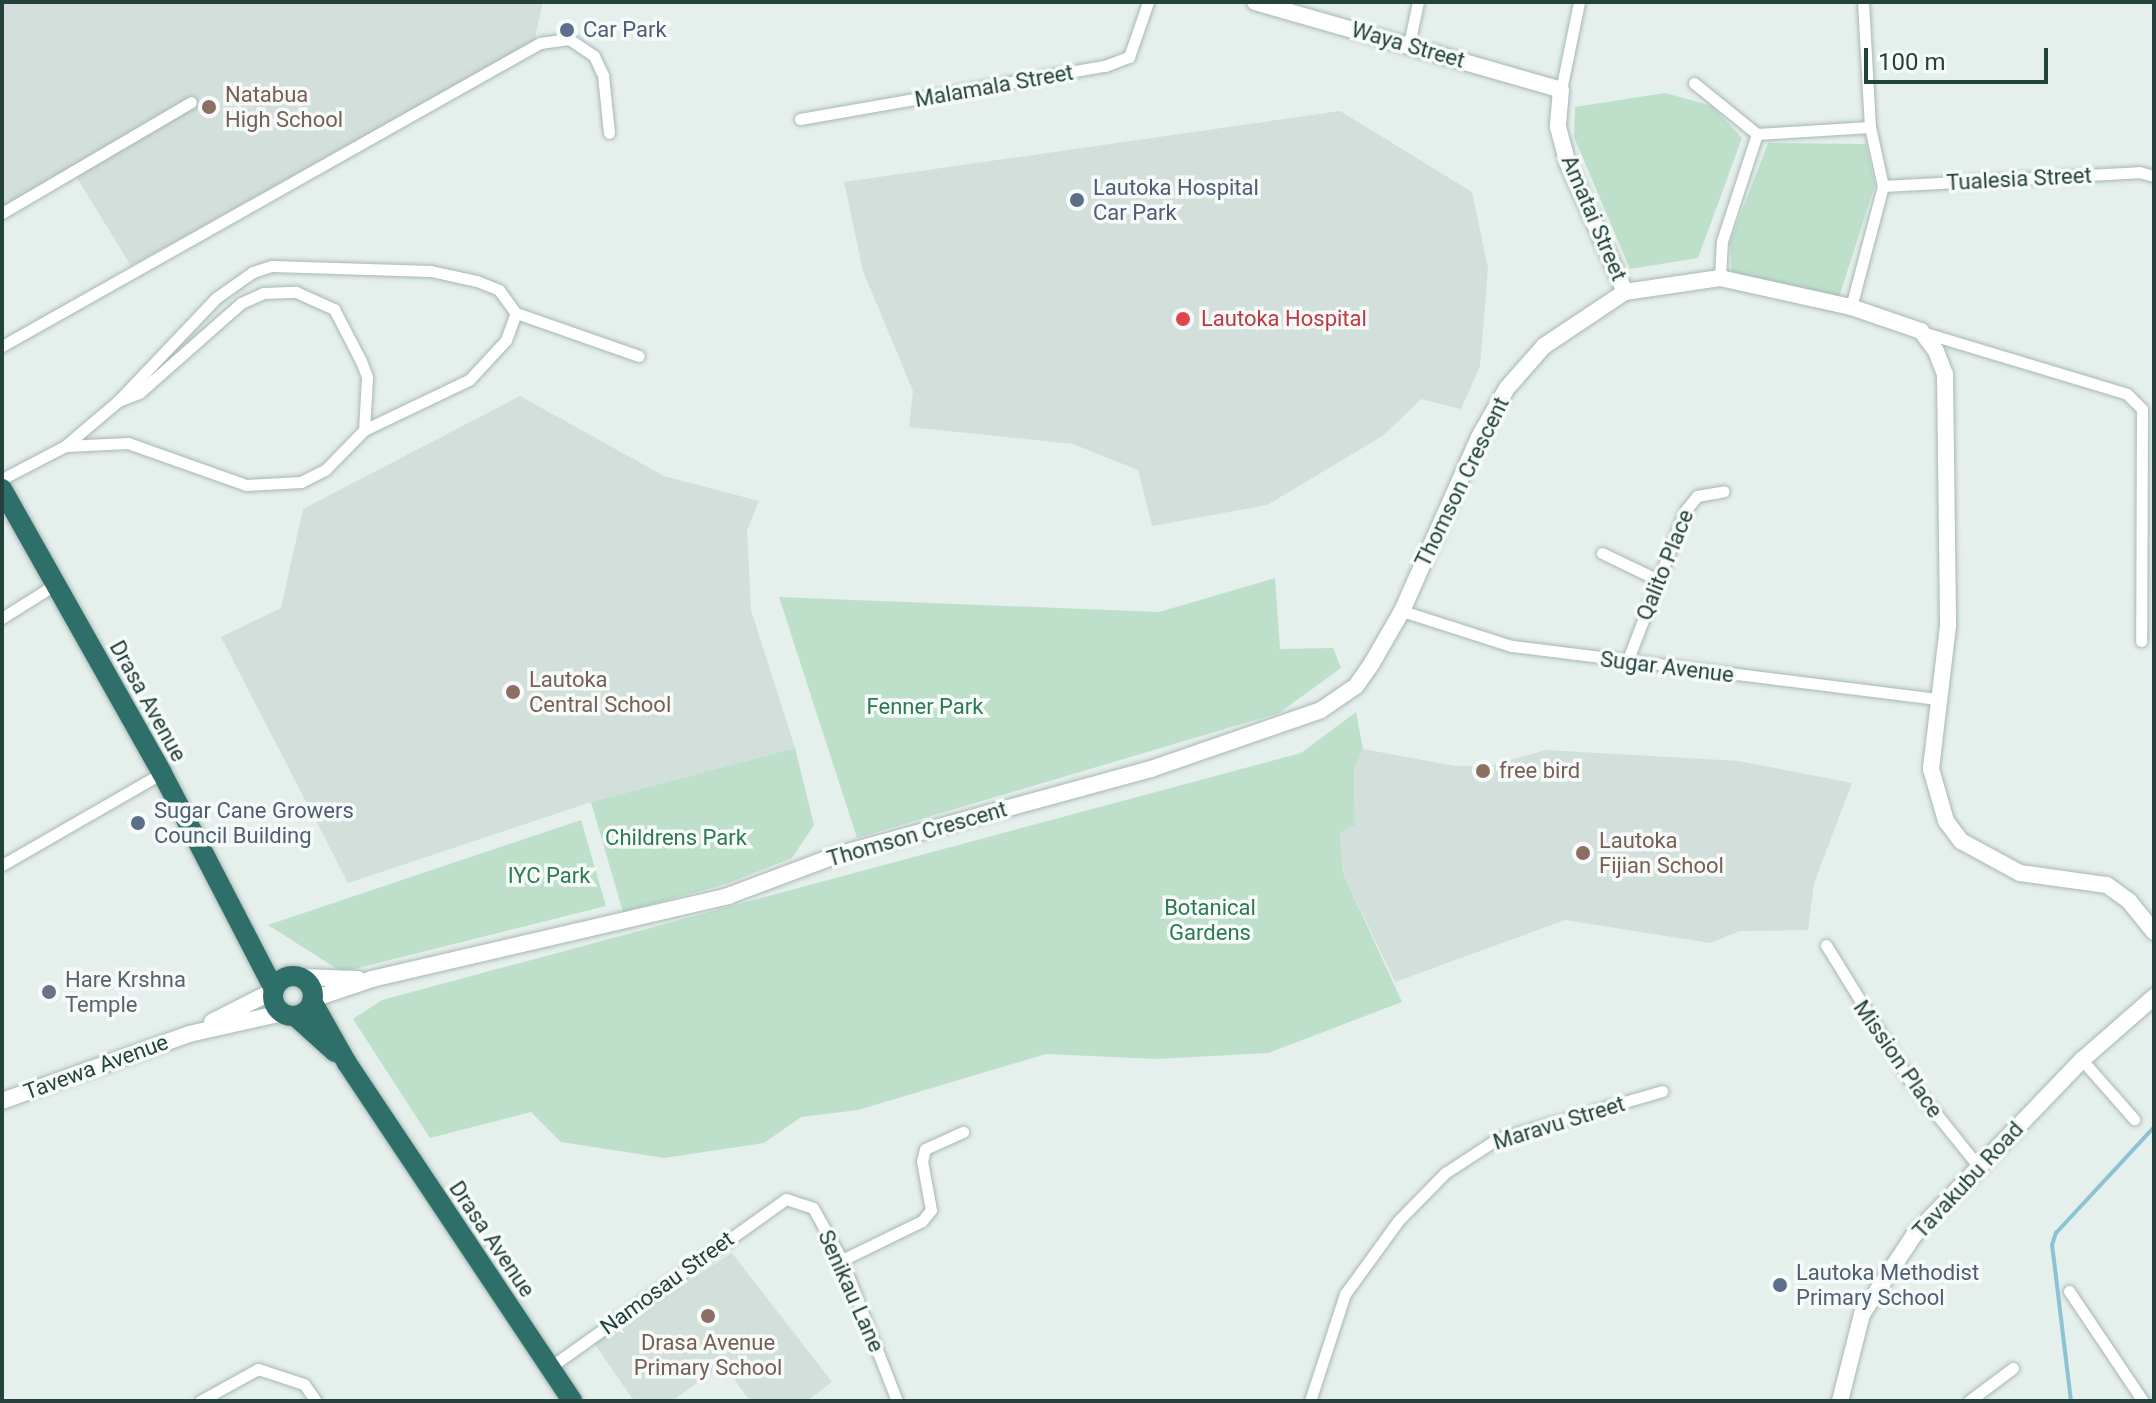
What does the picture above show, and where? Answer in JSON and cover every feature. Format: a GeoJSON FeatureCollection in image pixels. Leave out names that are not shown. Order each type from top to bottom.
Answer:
{"type":"FeatureCollection","features":[{"type":"Feature","properties":{"kind":"highway","name":"Drasa Avenue"},"geometry":{"type":"LineString","coordinates":[[2,489],[162,773],[274,990]]}},
{"type":"Feature","properties":{"kind":"highway","name":"Drasa Avenue"},"geometry":{"type":"LineString","coordinates":[[249,938],[298,977]]}},
{"type":"Feature","properties":{"kind":"highway"},"geometry":{"type":"LineString","coordinates":[[298,977],[310,986],[312,1000],[288,1015],[274,990],[282,979],[298,977]]}},
{"type":"Feature","properties":{"kind":"highway","name":"Drasa Avenue"},"geometry":{"type":"LineString","coordinates":[[312,1000],[347,1063],[572,1401]]}},
{"type":"Feature","properties":{"kind":"highway","name":"Drasa Avenue"},"geometry":{"type":"LineString","coordinates":[[288,1015],[347,1063]]}},
{"type":"Feature","properties":{"kind":"main road","name":"Waya Street"},"geometry":{"type":"LineString","coordinates":[[1255,2],[1561,90]]}},
{"type":"Feature","properties":{"kind":"main road","name":"Amatai Street"},"geometry":{"type":"LineString","coordinates":[[1561,90],[1558,127],[1568,164],[1625,292]]}},
{"type":"Feature","properties":{"kind":"main road","name":"Thomson Crescent"},"geometry":{"type":"LineString","coordinates":[[312,1000],[372,979],[728,896],[840,854],[1151,769],[1295,722],[1356,686],[1402,611],[1479,437],[1507,388],[1544,346],[1625,292],[1720,278],[1851,307],[1921,331]]}},
{"type":"Feature","properties":{"kind":"main road"},"geometry":{"type":"LineString","coordinates":[[1921,331],[1945,374],[1948,626],[1931,769],[1946,821],[1961,841],[2020,873],[2107,885],[2129,901],[2154,932]]}},
{"type":"Feature","properties":{"kind":"main road","name":"Thomson Crescent"},"geometry":{"type":"LineString","coordinates":[[298,977],[372,979]]}},
{"type":"Feature","properties":{"kind":"main road","name":"Tavewa Avenue"},"geometry":{"type":"LineString","coordinates":[[2,1101],[189,1034],[274,990]]}},
{"type":"Feature","properties":{"kind":"main road","name":"Tavakubu Road"},"geometry":{"type":"LineString","coordinates":[[1840,1401],[1862,1314],[1914,1235],[2082,1060],[2154,997]]}},
{"type":"Feature","properties":{"kind":"main road","name":"Tavewa Avenue"},"geometry":{"type":"LineString","coordinates":[[189,1034],[288,1015]]}},
{"type":"Feature","properties":{"kind":"street","name":"Malamala Street"},"geometry":{"type":"LineString","coordinates":[[800,119],[1105,66],[1129,57],[1148,2]]}},
{"type":"Feature","properties":{"kind":"street"},"geometry":{"type":"LineString","coordinates":[[1409,44],[1418,2]]}},
{"type":"Feature","properties":{"kind":"street","name":"Amatai Street"},"geometry":{"type":"LineString","coordinates":[[1561,90],[1579,2]]}},
{"type":"Feature","properties":{"kind":"street"},"geometry":{"type":"LineString","coordinates":[[1851,307],[1883,186],[1870,127],[1863,2]]}},
{"type":"Feature","properties":{"kind":"street"},"geometry":{"type":"LineString","coordinates":[[2,346],[540,43],[569,39],[594,56],[603,75],[609,133]]}},
{"type":"Feature","properties":{"kind":"street"},"geometry":{"type":"LineString","coordinates":[[1694,83],[1757,134],[1870,127]]}},
{"type":"Feature","properties":{"kind":"street"},"geometry":{"type":"LineString","coordinates":[[2,213],[191,102]]}},
{"type":"Feature","properties":{"kind":"street"},"geometry":{"type":"LineString","coordinates":[[1720,278],[1722,241],[1757,134]]}},
{"type":"Feature","properties":{"kind":"street","name":"Tualesia Street"},"geometry":{"type":"LineString","coordinates":[[1883,186],[2139,172],[2154,176]]}},
{"type":"Feature","properties":{"kind":"street"},"geometry":{"type":"LineString","coordinates":[[2,479],[65,446],[118,401],[216,298],[253,272],[272,266],[431,271],[499,290],[516,313],[639,356]]}},
{"type":"Feature","properties":{"kind":"street"},"geometry":{"type":"LineString","coordinates":[[118,401],[139,393],[241,303],[263,293],[296,292],[334,309],[361,361],[367,377],[364,430]]}},
{"type":"Feature","properties":{"kind":"street"},"geometry":{"type":"LineString","coordinates":[[65,446],[128,443],[246,485],[273,486],[301,482],[326,469],[364,430],[469,380],[506,340],[516,313]]}},
{"type":"Feature","properties":{"kind":"street"},"geometry":{"type":"LineString","coordinates":[[1921,331],[2127,394],[2142,409],[2149,426],[2141,641]]}},
{"type":"Feature","properties":{"kind":"street","name":"Qalito Place"},"geometry":{"type":"LineString","coordinates":[[1627,662],[1691,501],[1724,491]]}},
{"type":"Feature","properties":{"kind":"street"},"geometry":{"type":"LineString","coordinates":[[1602,553],[1658,580]]}},
{"type":"Feature","properties":{"kind":"street"},"geometry":{"type":"LineString","coordinates":[[2,618],[56,584]]}},
{"type":"Feature","properties":{"kind":"street","name":"Sugar Avenue"},"geometry":{"type":"LineString","coordinates":[[1402,611],[1480,639],[1627,662],[1938,699]]}},
{"type":"Feature","properties":{"kind":"street"},"geometry":{"type":"LineString","coordinates":[[2,865],[162,773]]}},
{"type":"Feature","properties":{"kind":"street","name":"Mission Place"},"geometry":{"type":"LineString","coordinates":[[1826,945],[1910,1081],[1979,1167]]}},
{"type":"Feature","properties":{"kind":"street"},"geometry":{"type":"LineString","coordinates":[[2082,1060],[2134,1119]]}},
{"type":"Feature","properties":{"kind":"street","name":"Maravu Street"},"geometry":{"type":"LineString","coordinates":[[1310,1401],[1345,1294],[1398,1221],[1445,1173],[1497,1139],[1662,1091]]}},
{"type":"Feature","properties":{"kind":"street"},"geometry":{"type":"LineString","coordinates":[[842,1260],[922,1221],[931,1210],[925,1149],[963,1132]]}},
{"type":"Feature","properties":{"kind":"street","name":"Namosau Street"},"geometry":{"type":"LineString","coordinates":[[549,1368],[786,1199]]}},
{"type":"Feature","properties":{"kind":"street","name":"Senikau Lane"},"geometry":{"type":"LineString","coordinates":[[786,1199],[813,1208],[842,1260],[897,1401]]}},
{"type":"Feature","properties":{"kind":"street"},"geometry":{"type":"LineString","coordinates":[[2069,1291],[2143,1401]]}},
{"type":"Feature","properties":{"kind":"street"},"geometry":{"type":"LineString","coordinates":[[1969,1401],[2013,1368]]}},
{"type":"Feature","properties":{"kind":"street"},"geometry":{"type":"LineString","coordinates":[[200,1401],[258,1369],[304,1384],[316,1401]]}},
{"type":"Feature","properties":{"kind":"shaded area","name":"Natabua High School"},"geometry":{"type":"Polygon","coordinates":[[[2,2],[543,2],[534,42],[131,266],[74,173],[2,211],[2,2]]]}},
{"type":"Feature","properties":{"kind":"shaded area","name":"Lautoka Hospital"},"geometry":{"type":"Polygon","coordinates":[[[1340,111],[1472,192],[1488,268],[1480,366],[1461,409],[1421,399],[1384,435],[1267,505],[1152,526],[1138,470],[1073,444],[909,427],[913,391],[863,271],[844,182],[1340,111]]]}},
{"type":"Feature","properties":{"kind":"shaded area","name":"Lautoka Central School"},"geometry":{"type":"Polygon","coordinates":[[[520,396],[664,476],[759,501],[747,531],[751,610],[795,748],[591,802],[348,883],[221,637],[281,608],[303,509],[520,396]]]}},
{"type":"Feature","properties":{"kind":"shaded area","name":"Lautoka Fijian School"},"geometry":{"type":"Polygon","coordinates":[[[1363,749],[1455,766],[1489,766],[1546,750],[1738,761],[1852,783],[1814,883],[1808,930],[1740,931],[1710,943],[1565,920],[1395,982],[1343,873],[1340,833],[1355,825],[1354,770],[1363,749]]]}},
{"type":"Feature","properties":{"kind":"shaded area","name":"Drasa Avenue Primary School"},"geometry":{"type":"Polygon","coordinates":[[[732,1253],[832,1382],[807,1401],[750,1401],[723,1364],[672,1401],[634,1401],[594,1343],[732,1253]]]}},
{"type":"Feature","properties":{"kind":"green space"},"geometry":{"type":"Polygon","coordinates":[[[1665,93],[1712,106],[1742,138],[1698,258],[1630,269],[1574,137],[1575,107],[1665,93]]]}},
{"type":"Feature","properties":{"kind":"green space"},"geometry":{"type":"Polygon","coordinates":[[[1768,143],[1866,144],[1875,185],[1834,313],[1732,281],[1730,242],[1768,143]]]}},
{"type":"Feature","properties":{"kind":"green space","name":"Fenner Park"},"geometry":{"type":"Polygon","coordinates":[[[1275,578],[1280,649],[1333,648],[1341,668],[1279,713],[857,838],[779,597],[1159,612],[1275,578]]]}},
{"type":"Feature","properties":{"kind":"green space","name":"Botanical Gardens"},"geometry":{"type":"Polygon","coordinates":[[[1356,712],[1363,749],[1354,770],[1355,825],[1340,833],[1343,873],[1402,1002],[1268,1053],[1156,1059],[1046,1054],[858,1110],[801,1117],[764,1143],[664,1158],[561,1142],[531,1112],[430,1138],[353,1019],[382,1000],[1301,753],[1356,712]]]}},
{"type":"Feature","properties":{"kind":"green space","name":"Childrens Park"},"geometry":{"type":"Polygon","coordinates":[[[795,748],[814,825],[792,858],[726,884],[623,912],[591,802],[795,748]]]}},
{"type":"Feature","properties":{"kind":"green space","name":"IYC Park"},"geometry":{"type":"Polygon","coordinates":[[[581,820],[606,906],[342,972],[268,925],[581,820]]]}},
{"type":"Feature","properties":{"kind":"waterway"},"geometry":{"type":"LineString","coordinates":[[2071,1401],[2052,1245],[2056,1233],[2154,1127]]}},
{"type":"Feature","properties":{"kind":"place","name":"Car Park"},"geometry":{"type":"Point","coordinates":[567,30]}},
{"type":"Feature","properties":{"kind":"place","name":"Natabua High School"},"geometry":{"type":"Point","coordinates":[209,107]}},
{"type":"Feature","properties":{"kind":"place","name":"Lautoka Hospital Car Park"},"geometry":{"type":"Point","coordinates":[1077,200]}},
{"type":"Feature","properties":{"kind":"place","name":"Lautoka Hospital"},"geometry":{"type":"Point","coordinates":[1183,319]}},
{"type":"Feature","properties":{"kind":"place","name":"Lautoka Central School"},"geometry":{"type":"Point","coordinates":[513,692]}},
{"type":"Feature","properties":{"kind":"place","name":"free bird"},"geometry":{"type":"Point","coordinates":[1483,771]}},
{"type":"Feature","properties":{"kind":"place","name":"Sugar Cane Growers Council Building"},"geometry":{"type":"Point","coordinates":[138,823]}},
{"type":"Feature","properties":{"kind":"place","name":"Lautoka Fijian School"},"geometry":{"type":"Point","coordinates":[1583,853]}},
{"type":"Feature","properties":{"kind":"place","name":"Hare Krshna Temple"},"geometry":{"type":"Point","coordinates":[49,992]}},
{"type":"Feature","properties":{"kind":"place","name":"Lautoka Methodist Primary School"},"geometry":{"type":"Point","coordinates":[1780,1285]}},
{"type":"Feature","properties":{"kind":"place","name":"Drasa Avenue Primary School"},"geometry":{"type":"Point","coordinates":[708,1316]}}]}
